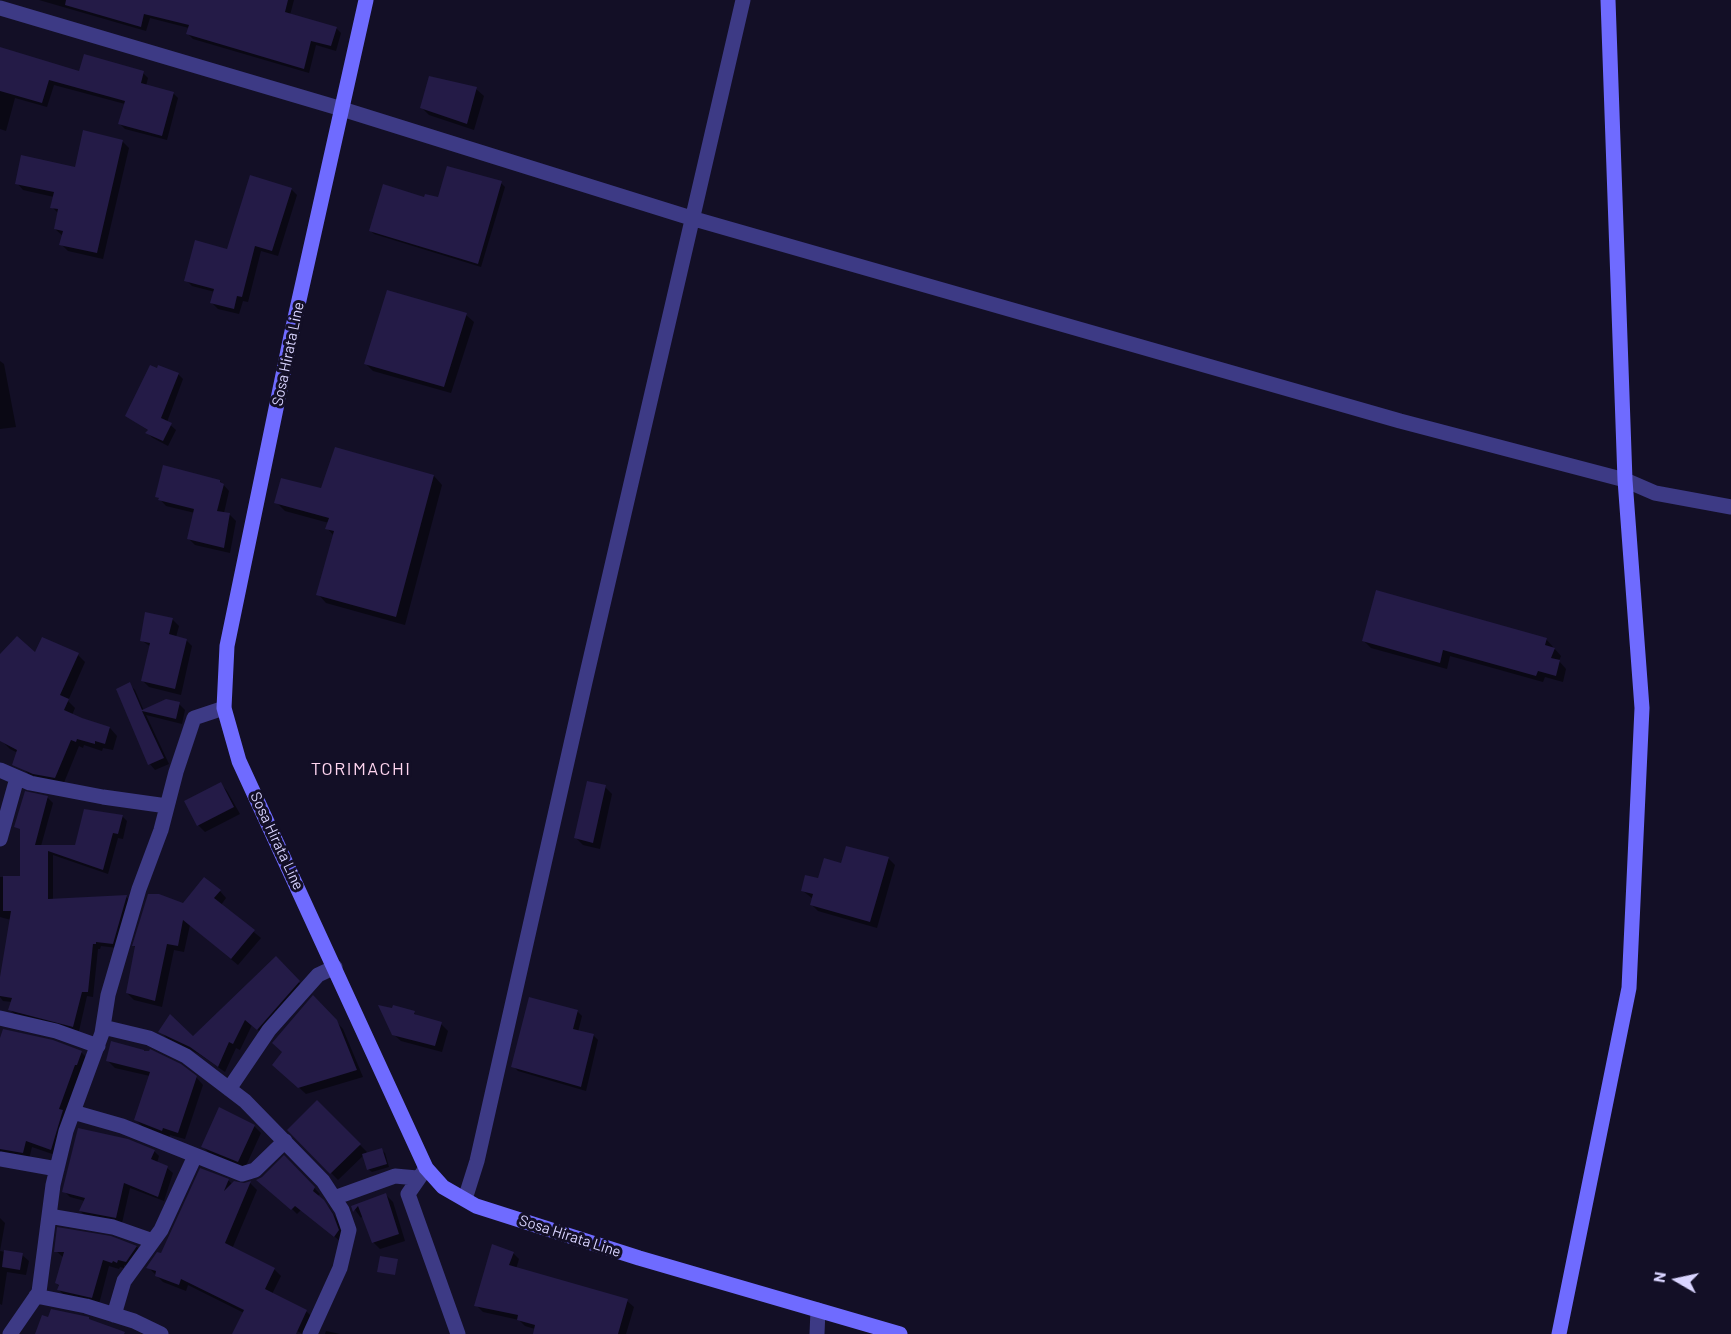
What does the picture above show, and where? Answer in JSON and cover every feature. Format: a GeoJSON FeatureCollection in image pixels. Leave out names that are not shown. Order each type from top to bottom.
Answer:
{"type":"FeatureCollection","features":[{"type":"Feature","properties":{"kind":"main road","name":"Sosa Hirata Line"},"geometry":{"type":"LineString","coordinates":[[366,0],[291,336],[227,646],[224,708],[239,761],[335,968],[422,1173],[476,1206],[639,1258],[900,1334]]}},
{"type":"Feature","properties":{"kind":"main road"},"geometry":{"type":"LineString","coordinates":[[1559,1334],[1629,988],[1642,708],[1625,480],[1608,0]]}},
{"type":"Feature","properties":{"kind":"street"},"geometry":{"type":"LineString","coordinates":[[465,1199],[477,1161],[691,218],[743,0]]}},
{"type":"Feature","properties":{"kind":"street"},"geometry":{"type":"LineString","coordinates":[[0,8],[342,110],[691,218],[1400,421],[1625,480],[1654,493],[1731,507]]}},
{"type":"Feature","properties":{"kind":"street"},"geometry":{"type":"LineString","coordinates":[[7,1332],[39,1292],[49,1216],[66,1131],[98,1046],[108,995],[139,889],[161,830],[176,772],[194,717],[224,708]]}},
{"type":"Feature","properties":{"kind":"street"},"geometry":{"type":"LineString","coordinates":[[0,770],[30,783],[167,806]]}},
{"type":"Feature","properties":{"kind":"street"},"geometry":{"type":"LineString","coordinates":[[0,839],[17,778]]}},
{"type":"Feature","properties":{"kind":"street"},"geometry":{"type":"LineString","coordinates":[[229,1089],[269,1030],[318,975],[335,968]]}},
{"type":"Feature","properties":{"kind":"street"},"geometry":{"type":"LineString","coordinates":[[0,1018],[56,1031],[98,1046]]}},
{"type":"Feature","properties":{"kind":"street"},"geometry":{"type":"LineString","coordinates":[[103,1027],[149,1038],[186,1056],[245,1101],[323,1181],[342,1210],[348,1230],[340,1268],[310,1334]]}},
{"type":"Feature","properties":{"kind":"street"},"geometry":{"type":"LineString","coordinates":[[73,1112],[122,1126],[242,1174],[255,1170],[285,1141]]}},
{"type":"Feature","properties":{"kind":"street"},"geometry":{"type":"LineString","coordinates":[[114,1315],[124,1281],[162,1230],[195,1156]]}},
{"type":"Feature","properties":{"kind":"street"},"geometry":{"type":"LineString","coordinates":[[0,1159],[57,1169]]}},
{"type":"Feature","properties":{"kind":"street"},"geometry":{"type":"LineString","coordinates":[[334,1198],[395,1176],[422,1173]]}},
{"type":"Feature","properties":{"kind":"street"},"geometry":{"type":"LineString","coordinates":[[422,1173],[408,1194],[458,1334]]}},
{"type":"Feature","properties":{"kind":"street"},"geometry":{"type":"LineString","coordinates":[[49,1216],[113,1227],[153,1241]]}},
{"type":"Feature","properties":{"kind":"street"},"geometry":{"type":"LineString","coordinates":[[36,1296],[86,1305],[161,1334]]}},
{"type":"Feature","properties":{"kind":"street"},"geometry":{"type":"LineString","coordinates":[[817,1334],[818,1310]]}},
{"type":"Feature","properties":{"kind":"building"},"geometry":{"type":"Polygon","coordinates":[[[66,0],[288,0],[285,12],[337,27],[331,46],[311,41],[304,69],[186,34],[189,25],[144,14],[141,27],[65,5],[66,0]]]}},
{"type":"Feature","properties":{"kind":"building"},"geometry":{"type":"Polygon","coordinates":[[[0,47],[79,71],[84,54],[144,71],[141,83],[174,92],[162,136],[118,124],[125,101],[49,80],[42,103],[0,91],[0,47]]]}},
{"type":"Feature","properties":{"kind":"building"},"geometry":{"type":"Polygon","coordinates":[[[429,76],[477,87],[467,124],[420,108],[429,76]]]}},
{"type":"Feature","properties":{"kind":"building"},"geometry":{"type":"Polygon","coordinates":[[[83,130],[123,140],[97,253],[59,245],[63,231],[54,229],[58,209],[50,208],[54,192],[15,184],[21,155],[75,167],[83,130]]]}},
{"type":"Feature","properties":{"kind":"building"},"geometry":{"type":"Polygon","coordinates":[[[447,166],[502,181],[478,264],[369,231],[383,184],[424,197],[425,194],[438,197],[447,166]]]}},
{"type":"Feature","properties":{"kind":"building"},"geometry":{"type":"Polygon","coordinates":[[[250,175],[292,188],[272,251],[255,246],[242,297],[237,296],[234,309],[210,303],[214,289],[184,281],[195,240],[227,249],[250,175]]]}},
{"type":"Feature","properties":{"kind":"building"},"geometry":{"type":"Polygon","coordinates":[[[387,290],[467,313],[444,387],[364,364],[387,290]]]}},
{"type":"Feature","properties":{"kind":"building"},"geometry":{"type":"Polygon","coordinates":[[[150,365],[157,368],[158,365],[179,373],[161,418],[172,423],[163,441],[145,433],[148,430],[125,416],[150,365]]]}},
{"type":"Feature","properties":{"kind":"building"},"geometry":{"type":"Polygon","coordinates":[[[335,447],[434,475],[396,617],[316,595],[334,531],[325,529],[329,518],[274,503],[281,478],[321,488],[335,447]]]}},
{"type":"Feature","properties":{"kind":"building"},"geometry":{"type":"Polygon","coordinates":[[[163,465],[220,480],[224,484],[217,511],[230,513],[224,548],[187,539],[194,509],[158,500],[159,498],[155,497],[163,465]]]}},
{"type":"Feature","properties":{"kind":"building"},"geometry":{"type":"Polygon","coordinates":[[[1376,590],[1547,638],[1545,645],[1555,648],[1551,658],[1560,660],[1556,676],[1538,671],[1536,676],[1443,650],[1440,663],[1362,641],[1376,590]]]}},
{"type":"Feature","properties":{"kind":"building"},"geometry":{"type":"Polygon","coordinates":[[[145,612],[173,618],[169,634],[187,639],[175,689],[141,681],[150,643],[140,641],[145,612]]]}},
{"type":"Feature","properties":{"kind":"building"},"geometry":{"type":"Polygon","coordinates":[[[17,636],[35,652],[42,637],[79,653],[60,695],[69,699],[64,710],[110,727],[105,744],[95,741],[95,744],[77,739],[76,742],[71,740],[55,778],[33,774],[12,765],[17,750],[0,741],[0,654],[17,636]]]}},
{"type":"Feature","properties":{"kind":"building"},"geometry":{"type":"Polygon","coordinates":[[[130,682],[142,710],[166,699],[180,702],[176,719],[142,711],[164,758],[148,765],[116,689],[130,682]]]}},
{"type":"Feature","properties":{"kind":"building"},"geometry":{"type":"Polygon","coordinates":[[[587,781],[606,785],[593,843],[574,838],[587,781]]]}},
{"type":"Feature","properties":{"kind":"building"},"geometry":{"type":"Polygon","coordinates":[[[221,782],[234,807],[197,826],[184,801],[221,782]]]}},
{"type":"Feature","properties":{"kind":"building"},"geometry":{"type":"Polygon","coordinates":[[[25,791],[48,796],[35,845],[75,845],[84,809],[123,815],[118,834],[113,833],[103,870],[48,851],[48,899],[127,895],[113,944],[96,942],[93,944],[88,992],[82,992],[73,1027],[8,1010],[12,998],[0,996],[0,977],[11,911],[3,911],[3,876],[20,876],[20,829],[14,827],[25,791]]]}},
{"type":"Feature","properties":{"kind":"building"},"geometry":{"type":"Polygon","coordinates":[[[846,846],[889,857],[870,922],[810,905],[813,894],[801,891],[805,875],[818,878],[824,858],[841,863],[846,846]]]}},
{"type":"Feature","properties":{"kind":"building"},"geometry":{"type":"Polygon","coordinates":[[[204,877],[221,890],[214,898],[255,930],[231,959],[183,920],[178,946],[167,944],[155,1001],[126,993],[135,946],[132,946],[148,894],[159,894],[183,903],[204,877]]]}},
{"type":"Feature","properties":{"kind":"building"},"geometry":{"type":"Polygon","coordinates":[[[276,956],[300,981],[257,1030],[245,1020],[233,1044],[229,1042],[218,1067],[190,1047],[158,1032],[170,1014],[193,1036],[276,956]]]}},
{"type":"Feature","properties":{"kind":"building"},"geometry":{"type":"Polygon","coordinates":[[[313,995],[337,1020],[357,1070],[298,1088],[272,1065],[282,1052],[272,1043],[313,995]]]}},
{"type":"Feature","properties":{"kind":"building"},"geometry":{"type":"Polygon","coordinates":[[[529,997],[578,1010],[573,1029],[594,1034],[581,1087],[511,1067],[529,997]]]}},
{"type":"Feature","properties":{"kind":"building"},"geometry":{"type":"Polygon","coordinates":[[[378,1005],[392,1008],[393,1005],[442,1022],[435,1046],[392,1035],[378,1005]]]}},
{"type":"Feature","properties":{"kind":"building"},"geometry":{"type":"Polygon","coordinates":[[[3,1029],[53,1040],[82,1051],[59,1109],[63,1110],[51,1150],[26,1141],[23,1153],[0,1149],[0,1038],[3,1029]]]}},
{"type":"Feature","properties":{"kind":"building"},"geometry":{"type":"Polygon","coordinates":[[[111,1041],[144,1051],[150,1049],[181,1064],[197,1076],[178,1133],[163,1128],[162,1131],[134,1120],[150,1072],[106,1061],[111,1041]]]}},
{"type":"Feature","properties":{"kind":"building"},"geometry":{"type":"Polygon","coordinates":[[[317,1100],[361,1144],[330,1174],[287,1130],[317,1100]]]}},
{"type":"Feature","properties":{"kind":"building"},"geometry":{"type":"Polygon","coordinates":[[[219,1107],[255,1125],[238,1162],[201,1147],[219,1107]]]}},
{"type":"Feature","properties":{"kind":"building"},"geometry":{"type":"Polygon","coordinates":[[[78,1128],[128,1139],[155,1150],[151,1159],[168,1166],[158,1197],[124,1183],[116,1218],[79,1211],[85,1198],[62,1192],[78,1128]]]}},
{"type":"Feature","properties":{"kind":"building"},"geometry":{"type":"Polygon","coordinates":[[[382,1148],[387,1164],[367,1170],[362,1154],[382,1148]]]}},
{"type":"Feature","properties":{"kind":"building"},"geometry":{"type":"Polygon","coordinates":[[[284,1155],[315,1187],[313,1191],[324,1200],[333,1214],[339,1230],[334,1237],[295,1206],[291,1210],[256,1180],[284,1155]]]}},
{"type":"Feature","properties":{"kind":"building"},"geometry":{"type":"Polygon","coordinates":[[[200,1168],[229,1179],[224,1191],[234,1181],[244,1183],[251,1181],[225,1243],[275,1268],[265,1289],[307,1310],[296,1334],[232,1334],[244,1310],[181,1279],[179,1285],[155,1276],[156,1271],[146,1268],[157,1252],[161,1253],[200,1168]]]}},
{"type":"Feature","properties":{"kind":"building"},"geometry":{"type":"Polygon","coordinates":[[[386,1193],[399,1234],[372,1243],[358,1206],[353,1212],[351,1206],[386,1193]]]}},
{"type":"Feature","properties":{"kind":"building"},"geometry":{"type":"Polygon","coordinates":[[[57,1227],[111,1236],[137,1246],[126,1262],[118,1260],[117,1263],[113,1261],[112,1263],[103,1260],[92,1298],[57,1290],[59,1285],[55,1283],[64,1252],[54,1252],[57,1227]]]}},
{"type":"Feature","properties":{"kind":"building"},"geometry":{"type":"Polygon","coordinates":[[[492,1244],[514,1252],[509,1265],[628,1299],[618,1334],[533,1334],[535,1325],[517,1320],[518,1315],[474,1306],[492,1244]]]}},
{"type":"Feature","properties":{"kind":"building"},"geometry":{"type":"Polygon","coordinates":[[[4,1250],[23,1253],[20,1270],[2,1267],[4,1250]]]}},
{"type":"Feature","properties":{"kind":"building"},"geometry":{"type":"Polygon","coordinates":[[[380,1256],[398,1259],[395,1275],[377,1272],[380,1256]]]}},
{"type":"Feature","properties":{"kind":"building"},"geometry":{"type":"Polygon","coordinates":[[[51,1309],[89,1317],[89,1319],[125,1332],[124,1334],[35,1334],[42,1315],[48,1317],[51,1309]]]}},
{"type":"Feature","properties":{"kind":"district","name":"TORIMACHI"},"geometry":{"type":"Point","coordinates":[361,769]}}]}
